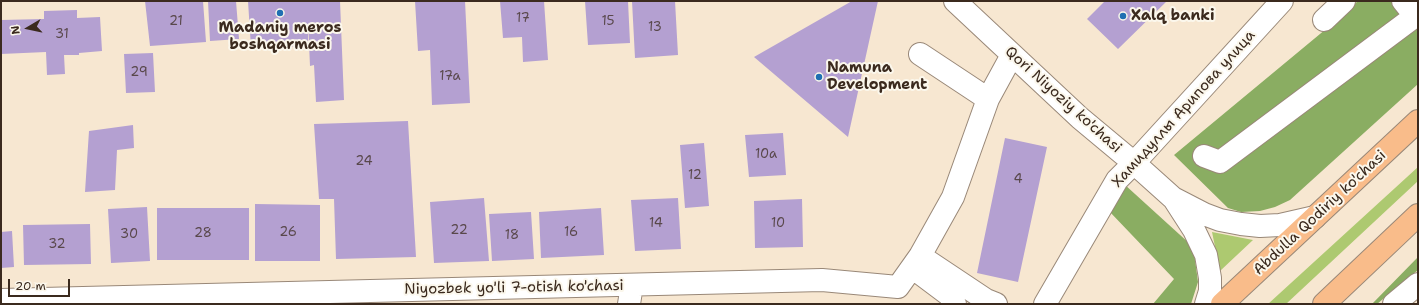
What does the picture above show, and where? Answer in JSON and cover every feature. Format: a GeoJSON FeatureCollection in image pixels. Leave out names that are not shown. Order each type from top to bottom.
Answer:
{"type":"FeatureCollection","features":[{"type":"Feature","properties":{"kind":"main road","name":"Abdulla Qodiriy ko'chasi"},"geometry":{"type":"LineString","coordinates":[[1222,304],[1418,121]]}},
{"type":"Feature","properties":{"kind":"main road"},"geometry":{"type":"LineString","coordinates":[[1324,304],[1418,215]]}},
{"type":"Feature","properties":{"kind":"street","name":"Хамидуллы Арипова улица"},"geometry":{"type":"LineString","coordinates":[[1045,304],[1116,180],[1134,163],[1282,1]]}},
{"type":"Feature","properties":{"kind":"street"},"geometry":{"type":"LineString","coordinates":[[1324,20],[1344,1]]}},
{"type":"Feature","properties":{"kind":"street","name":"Qori Niyoziy ko'chasi"},"geometry":{"type":"LineString","coordinates":[[960,3],[1012,55],[1080,118],[1173,198],[1204,214],[1220,220],[1241,224],[1260,226],[1280,225],[1315,217]]}},
{"type":"Feature","properties":{"kind":"street"},"geometry":{"type":"LineString","coordinates":[[1204,156],[1220,162],[1412,10]]}},
{"type":"Feature","properties":{"kind":"street"},"geometry":{"type":"LineString","coordinates":[[920,54],[988,99]]}},
{"type":"Feature","properties":{"kind":"street","name":"Niyozbek yo'li 7-otish ko'chasi"},"geometry":{"type":"LineString","coordinates":[[1,300],[630,295],[822,280],[893,296],[917,262],[953,197],[988,99],[1012,55]]}},
{"type":"Feature","properties":{"kind":"street","name":"Qori Niyoziy ko'chasi"},"geometry":{"type":"LineString","coordinates":[[1173,198],[1194,230],[1206,255],[1210,278],[1210,291],[1206,304]]}},
{"type":"Feature","properties":{"kind":"street"},"geometry":{"type":"LineString","coordinates":[[917,262],[949,295],[955,304]]}},
{"type":"Feature","properties":{"kind":"street"},"geometry":{"type":"LineString","coordinates":[[917,262],[996,304]]}},
{"type":"Feature","properties":{"kind":"street"},"geometry":{"type":"LineString","coordinates":[[1394,304],[1418,284]]}},
{"type":"Feature","properties":{"kind":"green space"},"geometry":{"type":"Polygon","coordinates":[[[1358,1],[1418,1],[1418,84],[1290,200],[1275,207],[1260,211],[1241,212],[1228,208],[1174,155],[1358,1]]]}},
{"type":"Feature","properties":{"kind":"green space"},"geometry":{"type":"Polygon","coordinates":[[[1418,167],[1418,181],[1286,304],[1268,304],[1418,167]]]}},
{"type":"Feature","properties":{"kind":"green space"},"geometry":{"type":"Polygon","coordinates":[[[1124,184],[1190,244],[1194,252],[1198,282],[1191,304],[1153,304],[1174,279],[1109,211],[1124,184]]]}},
{"type":"Feature","properties":{"kind":"green space"},"geometry":{"type":"Polygon","coordinates":[[[1212,232],[1253,240],[1220,271],[1212,232]]]}},
{"type":"Feature","properties":{"kind":"green space"},"geometry":{"type":"Polygon","coordinates":[[[1418,257],[1418,270],[1377,304],[1372,304],[1418,257]]]}},
{"type":"Feature","properties":{"kind":"building"},"geometry":{"type":"Polygon","coordinates":[[[145,1],[203,1],[206,42],[150,46],[145,1]]]}},
{"type":"Feature","properties":{"kind":"building"},"geometry":{"type":"Polygon","coordinates":[[[208,1],[236,1],[239,39],[210,41],[208,1]]]}},
{"type":"Feature","properties":{"kind":"building"},"geometry":{"type":"Polygon","coordinates":[[[248,1],[340,1],[344,100],[316,102],[314,65],[310,66],[308,21],[308,46],[251,48],[248,1]]]}},
{"type":"Feature","properties":{"kind":"building"},"geometry":{"type":"Polygon","coordinates":[[[415,1],[465,1],[470,103],[432,105],[430,50],[418,51],[415,1]]]}},
{"type":"Feature","properties":{"kind":"building"},"geometry":{"type":"Polygon","coordinates":[[[500,1],[544,1],[548,60],[523,62],[522,37],[503,38],[500,1]]]}},
{"type":"Feature","properties":{"kind":"building"},"geometry":{"type":"Polygon","coordinates":[[[585,1],[628,1],[630,43],[588,45],[585,1]]]}},
{"type":"Feature","properties":{"kind":"building"},"geometry":{"type":"Polygon","coordinates":[[[632,1],[675,1],[678,55],[635,58],[632,1]]]}},
{"type":"Feature","properties":{"kind":"building","name":"Namuna Development"},"geometry":{"type":"Polygon","coordinates":[[[852,1],[878,1],[848,137],[754,57],[852,1]]]}},
{"type":"Feature","properties":{"kind":"building"},"geometry":{"type":"Polygon","coordinates":[[[1105,1],[1167,1],[1118,49],[1087,19],[1105,1]]]}},
{"type":"Feature","properties":{"kind":"building"},"geometry":{"type":"Polygon","coordinates":[[[77,10],[77,18],[100,17],[102,51],[79,53],[79,55],[64,55],[65,74],[47,75],[46,52],[1,54],[1,20],[44,19],[44,11],[77,10]]]}},
{"type":"Feature","properties":{"kind":"building"},"geometry":{"type":"Polygon","coordinates":[[[153,53],[155,92],[126,93],[124,54],[153,53]]]}},
{"type":"Feature","properties":{"kind":"building"},"geometry":{"type":"Polygon","coordinates":[[[408,121],[416,257],[336,259],[334,199],[319,199],[314,124],[408,121]]]}},
{"type":"Feature","properties":{"kind":"building"},"geometry":{"type":"Polygon","coordinates":[[[133,125],[134,148],[117,150],[115,190],[85,192],[89,131],[133,125]]]}},
{"type":"Feature","properties":{"kind":"building"},"geometry":{"type":"Polygon","coordinates":[[[783,133],[786,175],[749,177],[745,135],[783,133]]]}},
{"type":"Feature","properties":{"kind":"building"},"geometry":{"type":"Polygon","coordinates":[[[1005,138],[1047,147],[1018,282],[977,273],[1005,138]]]}},
{"type":"Feature","properties":{"kind":"building"},"geometry":{"type":"Polygon","coordinates":[[[704,143],[709,206],[685,208],[680,145],[704,143]]]}},
{"type":"Feature","properties":{"kind":"building"},"geometry":{"type":"Polygon","coordinates":[[[484,198],[489,261],[434,263],[430,202],[484,198]]]}},
{"type":"Feature","properties":{"kind":"building"},"geometry":{"type":"Polygon","coordinates":[[[678,198],[681,249],[635,251],[631,200],[678,198]]]}},
{"type":"Feature","properties":{"kind":"building"},"geometry":{"type":"Polygon","coordinates":[[[802,199],[803,247],[755,248],[754,201],[802,199]]]}},
{"type":"Feature","properties":{"kind":"building"},"geometry":{"type":"Polygon","coordinates":[[[255,204],[320,205],[320,261],[255,261],[255,204]]]}},
{"type":"Feature","properties":{"kind":"building"},"geometry":{"type":"Polygon","coordinates":[[[147,207],[150,261],[111,263],[108,209],[147,207]]]}},
{"type":"Feature","properties":{"kind":"building"},"geometry":{"type":"Polygon","coordinates":[[[157,208],[249,208],[249,260],[157,260],[157,208]]]}},
{"type":"Feature","properties":{"kind":"building"},"geometry":{"type":"Polygon","coordinates":[[[601,208],[604,255],[541,258],[539,212],[601,208]]]}},
{"type":"Feature","properties":{"kind":"building"},"geometry":{"type":"Polygon","coordinates":[[[531,212],[534,259],[492,261],[489,214],[531,212]]]}},
{"type":"Feature","properties":{"kind":"building"},"geometry":{"type":"Polygon","coordinates":[[[90,224],[91,264],[24,265],[23,225],[90,224]]]}},
{"type":"Feature","properties":{"kind":"building"},"geometry":{"type":"Polygon","coordinates":[[[12,231],[14,267],[1,268],[1,232],[12,231]]]}},
{"type":"Feature","properties":{"kind":"place","name":"Madaniy meros boshqarmasi"},"geometry":{"type":"Point","coordinates":[280,13]}},
{"type":"Feature","properties":{"kind":"place","name":"Xalq banki"},"geometry":{"type":"Point","coordinates":[1123,16]}},
{"type":"Feature","properties":{"kind":"place","name":"Namuna Development"},"geometry":{"type":"Point","coordinates":[819,77]}}]}
